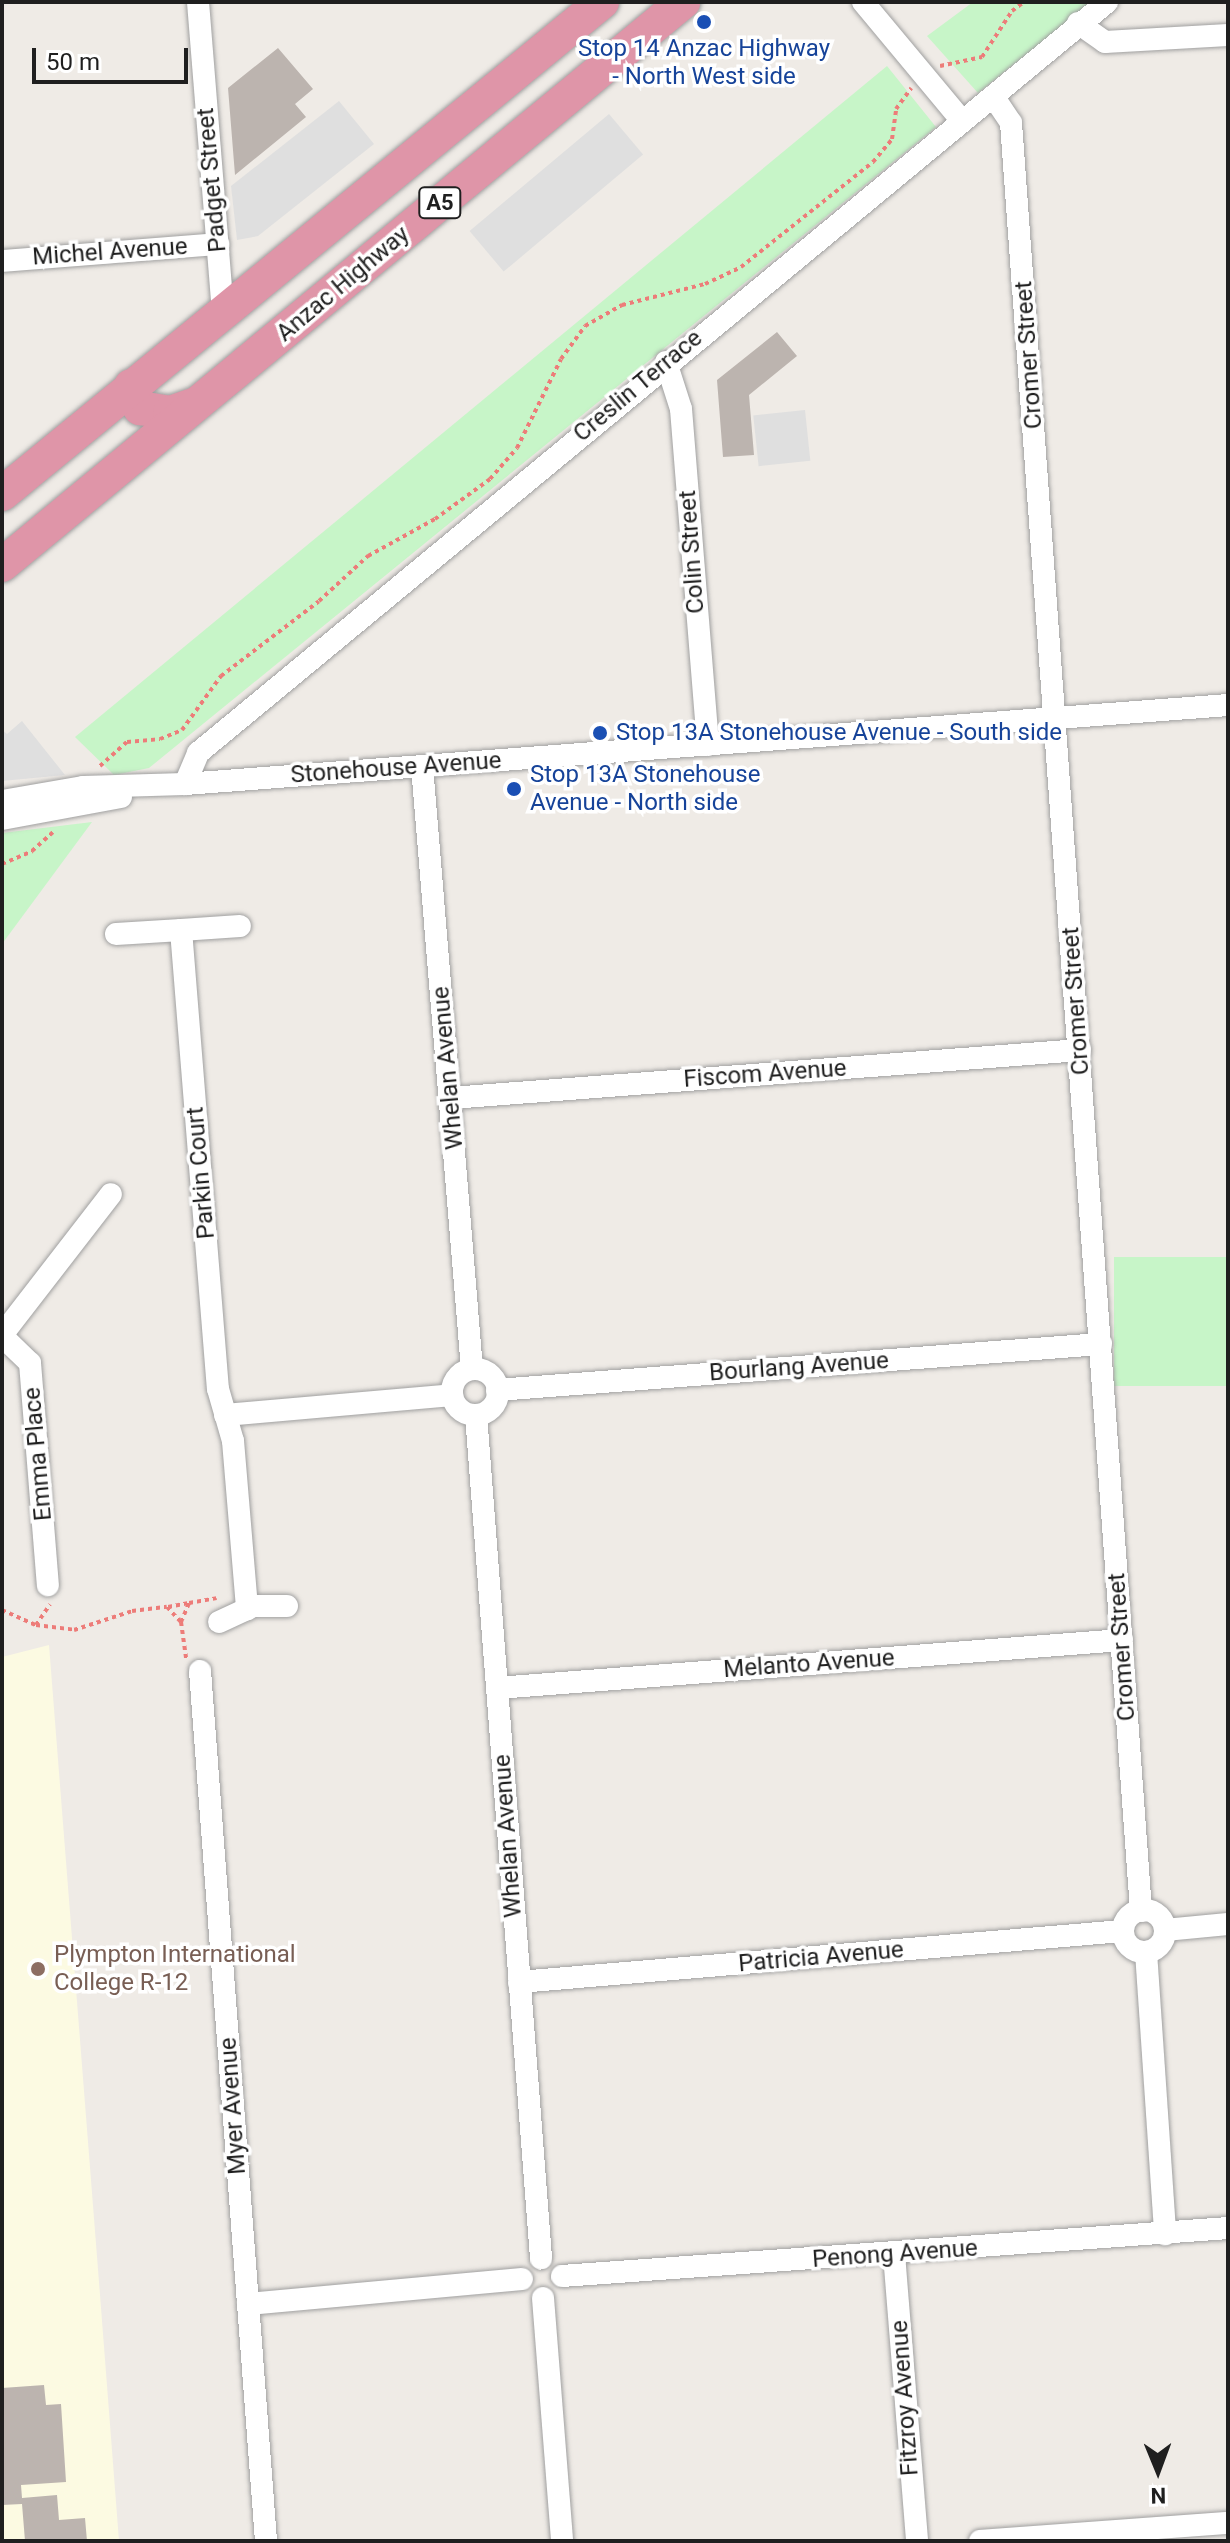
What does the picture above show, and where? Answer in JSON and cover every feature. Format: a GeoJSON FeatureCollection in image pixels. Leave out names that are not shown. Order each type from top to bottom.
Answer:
{"type":"FeatureCollection","features":[{"type":"Feature","properties":{"kind":"highway","name":"A5"},"geometry":{"type":"LineString","coordinates":[[2,494],[602,2]]}},
{"type":"Feature","properties":{"kind":"highway","name":"Anzac Highway"},"geometry":{"type":"LineString","coordinates":[[2,565],[683,2]]}},
{"type":"Feature","properties":{"kind":"highway"},"geometry":{"type":"LineString","coordinates":[[131,386],[140,408],[170,413],[197,404]]}},
{"type":"Feature","properties":{"kind":"highway"},"geometry":{"type":"LineString","coordinates":[[101,412],[125,426],[139,452]]}},
{"type":"Feature","properties":{"kind":"street","name":"Padget Street"},"geometry":{"type":"LineString","coordinates":[[198,2],[223,310]]}},
{"type":"Feature","properties":{"kind":"street"},"geometry":{"type":"LineString","coordinates":[[863,2],[962,121]]}},
{"type":"Feature","properties":{"kind":"street","name":"Creslin Terrace"},"geometry":{"type":"LineString","coordinates":[[185,784],[198,753],[666,362],[1107,2]]}},
{"type":"Feature","properties":{"kind":"street"},"geometry":{"type":"LineString","coordinates":[[1078,23],[1105,42],[1228,35]]}},
{"type":"Feature","properties":{"kind":"street","name":"Cromer Street"},"geometry":{"type":"LineString","coordinates":[[993,96],[1011,123],[1141,1911]]}},
{"type":"Feature","properties":{"kind":"street","name":"Michel Avenue"},"geometry":{"type":"LineString","coordinates":[[2,261],[218,244]]}},
{"type":"Feature","properties":{"kind":"street","name":"Colin Street"},"geometry":{"type":"LineString","coordinates":[[666,362],[681,409],[708,745]]}},
{"type":"Feature","properties":{"kind":"street","name":"Stonehouse Avenue"},"geometry":{"type":"LineString","coordinates":[[2,801],[83,787],[185,784],[1228,705]]}},
{"type":"Feature","properties":{"kind":"street","name":"Whelan Avenue"},"geometry":{"type":"LineString","coordinates":[[422,766],[472,1369]]}},
{"type":"Feature","properties":{"kind":"street","name":"Stonehouse Avenue"},"geometry":{"type":"LineString","coordinates":[[2,819],[185,784]]}},
{"type":"Feature","properties":{"kind":"street"},"geometry":{"type":"LineString","coordinates":[[116,934],[240,926]]}},
{"type":"Feature","properties":{"kind":"street","name":"Parkin Court"},"geometry":{"type":"LineString","coordinates":[[181,930],[218,1389],[233,1441],[247,1609]]}},
{"type":"Feature","properties":{"kind":"street","name":"Fiscom Avenue"},"geometry":{"type":"LineString","coordinates":[[451,1098],[1080,1050]]}},
{"type":"Feature","properties":{"kind":"street"},"geometry":{"type":"LineString","coordinates":[[2,1335],[111,1194]]}},
{"type":"Feature","properties":{"kind":"street","name":"Emma Place"},"geometry":{"type":"LineString","coordinates":[[2,1335],[30,1363],[48,1585]]}},
{"type":"Feature","properties":{"kind":"street","name":"Bourlang Avenue"},"geometry":{"type":"LineString","coordinates":[[497,1390],[1101,1344]]}},
{"type":"Feature","properties":{"kind":"street"},"geometry":{"type":"LineString","coordinates":[[472,1369],[489,1375],[497,1390],[492,1407],[476,1415],[460,1410],[452,1395],[457,1378],[472,1369]]}},
{"type":"Feature","properties":{"kind":"street"},"geometry":{"type":"LineString","coordinates":[[225,1415],[452,1395]]}},
{"type":"Feature","properties":{"kind":"street","name":"Whelan Avenue"},"geometry":{"type":"LineString","coordinates":[[476,1415],[541,2258]]}},
{"type":"Feature","properties":{"kind":"street"},"geometry":{"type":"LineString","coordinates":[[219,1622],[247,1609],[287,1606]]}},
{"type":"Feature","properties":{"kind":"street","name":"Melanto Avenue"},"geometry":{"type":"LineString","coordinates":[[497,1688],[1122,1640]]}},
{"type":"Feature","properties":{"kind":"street","name":"Myer Avenue"},"geometry":{"type":"LineString","coordinates":[[200,1671],[266,2541]]}},
{"type":"Feature","properties":{"kind":"street"},"geometry":{"type":"LineString","coordinates":[[1141,1911],[1157,1915],[1165,1930],[1160,1945],[1146,1952],[1130,1947],[1123,1931],[1128,1918],[1141,1911]]}},
{"type":"Feature","properties":{"kind":"street"},"geometry":{"type":"LineString","coordinates":[[1165,1930],[1228,1924]]}},
{"type":"Feature","properties":{"kind":"street","name":"Patricia Avenue"},"geometry":{"type":"LineString","coordinates":[[519,1982],[1123,1931]]}},
{"type":"Feature","properties":{"kind":"street"},"geometry":{"type":"LineString","coordinates":[[1146,1952],[1165,2234]]}},
{"type":"Feature","properties":{"kind":"street","name":"Penong Avenue"},"geometry":{"type":"LineString","coordinates":[[562,2276],[1228,2228]]}},
{"type":"Feature","properties":{"kind":"street","name":"Fitzroy Avenue"},"geometry":{"type":"LineString","coordinates":[[894,2254],[917,2541]]}},
{"type":"Feature","properties":{"kind":"street"},"geometry":{"type":"LineString","coordinates":[[541,2258],[554,2261],[562,2276],[559,2289],[543,2298],[529,2292],[522,2279],[526,2266],[541,2258]]}},
{"type":"Feature","properties":{"kind":"street"},"geometry":{"type":"LineString","coordinates":[[248,2304],[522,2279]]}},
{"type":"Feature","properties":{"kind":"street"},"geometry":{"type":"LineString","coordinates":[[543,2298],[562,2541]]}},
{"type":"Feature","properties":{"kind":"street"},"geometry":{"type":"LineString","coordinates":[[980,2541],[1228,2523]]}},
{"type":"Feature","properties":{"kind":"path"},"geometry":{"type":"LineString","coordinates":[[935,70],[982,57],[1012,11],[1024,2]]}},
{"type":"Feature","properties":{"kind":"path"},"geometry":{"type":"LineString","coordinates":[[94,774],[127,742],[160,739],[182,730],[221,676],[319,601],[368,556],[435,519],[490,479],[517,448],[561,359],[585,326],[622,305],[705,284],[741,267],[873,162],[892,139],[896,109],[913,86]]}},
{"type":"Feature","properties":{"kind":"path"},"geometry":{"type":"LineString","coordinates":[[2,864],[46,842],[60,823]]}},
{"type":"Feature","properties":{"kind":"path"},"geometry":{"type":"LineString","coordinates":[[2,1610],[36,1625],[74,1630],[132,1611],[189,1603]]}},
{"type":"Feature","properties":{"kind":"path"},"geometry":{"type":"LineString","coordinates":[[167,1607],[181,1622],[186,1659],[200,1671]]}},
{"type":"Feature","properties":{"kind":"shaded area"},"geometry":{"type":"Polygon","coordinates":[[[339,101],[374,144],[258,236],[237,240],[231,186],[339,101]]]}},
{"type":"Feature","properties":{"kind":"shaded area"},"geometry":{"type":"Polygon","coordinates":[[[609,114],[643,155],[504,272],[470,231],[609,114]]]}},
{"type":"Feature","properties":{"kind":"shaded area"},"geometry":{"type":"Polygon","coordinates":[[[805,410],[810,461],[759,466],[753,415],[805,410]]]}},
{"type":"Feature","properties":{"kind":"shaded area"},"geometry":{"type":"Polygon","coordinates":[[[22,721],[65,775],[2,781],[2,730],[7,734],[22,721]]]}},
{"type":"Feature","properties":{"kind":"shaded area","name":"Plympton International College R-12"},"geometry":{"type":"Polygon","coordinates":[[[49,1645],[119,2541],[2,2541],[2,1657],[49,1645]]]}},
{"type":"Feature","properties":{"kind":"green space"},"geometry":{"type":"Polygon","coordinates":[[[973,2],[1091,2],[978,93],[927,36],[973,2]]]}},
{"type":"Feature","properties":{"kind":"green space"},"geometry":{"type":"Polygon","coordinates":[[[887,66],[936,127],[149,768],[114,775],[75,737],[887,66]]]}},
{"type":"Feature","properties":{"kind":"green space"},"geometry":{"type":"Polygon","coordinates":[[[92,822],[2,944],[2,833],[92,822]]]}},
{"type":"Feature","properties":{"kind":"green space"},"geometry":{"type":"Polygon","coordinates":[[[1114,1257],[1228,1257],[1228,1386],[1114,1386],[1114,1257]]]}},
{"type":"Feature","properties":{"kind":"building"},"geometry":{"type":"Polygon","coordinates":[[[278,48],[313,89],[295,104],[306,117],[235,175],[228,88],[278,48]]]}},
{"type":"Feature","properties":{"kind":"building"},"geometry":{"type":"Polygon","coordinates":[[[777,332],[797,356],[749,395],[754,455],[723,457],[717,380],[777,332]]]}},
{"type":"Feature","properties":{"kind":"building"},"geometry":{"type":"Polygon","coordinates":[[[44,2385],[46,2405],[61,2404],[66,2482],[21,2485],[22,2498],[57,2495],[59,2520],[85,2518],[87,2541],[25,2541],[22,2504],[2,2505],[2,2388],[44,2385]]]}},
{"type":"Feature","properties":{"kind":"place","name":"Stop 14 Anzac Highway - North West side"},"geometry":{"type":"Point","coordinates":[704,22]}},
{"type":"Feature","properties":{"kind":"place","name":"Stop 13A Stonehouse Avenue - South side"},"geometry":{"type":"Point","coordinates":[600,733]}},
{"type":"Feature","properties":{"kind":"place","name":"Stop 13A Stonehouse Avenue - North side"},"geometry":{"type":"Point","coordinates":[514,789]}},
{"type":"Feature","properties":{"kind":"place","name":"Plympton International College R-12"},"geometry":{"type":"Point","coordinates":[38,1969]}}]}
